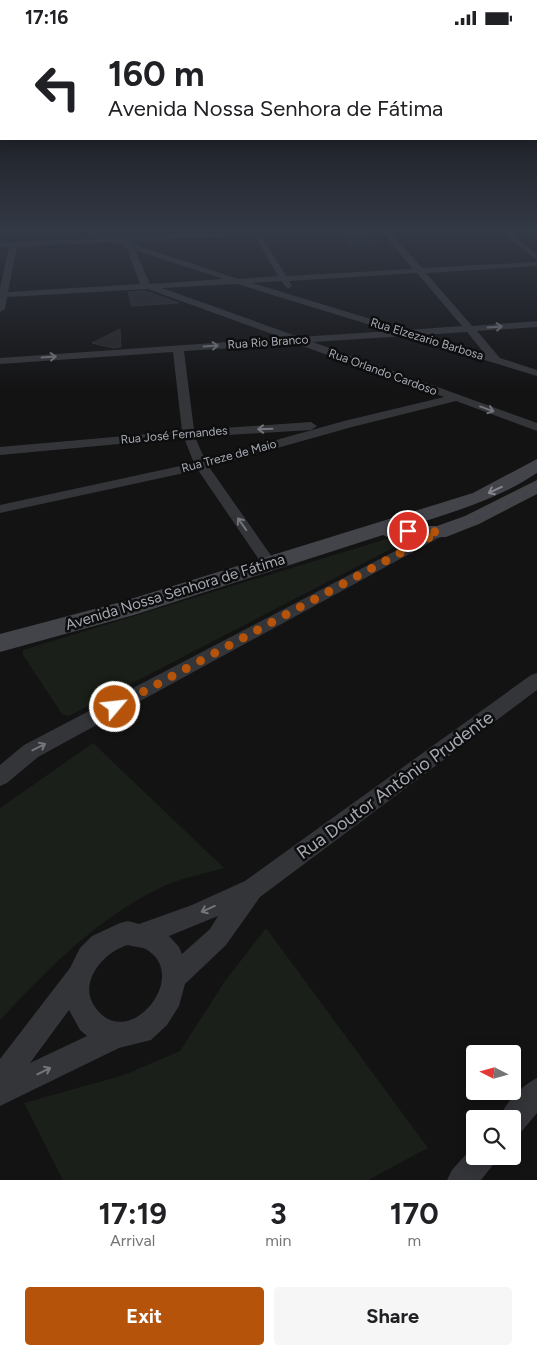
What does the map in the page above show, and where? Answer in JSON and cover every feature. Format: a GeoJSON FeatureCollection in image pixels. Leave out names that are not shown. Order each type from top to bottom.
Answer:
{"type":"FeatureCollection","features":[{"type":"Feature","properties":{"kind":"street"},"geometry":{"type":"LineString","coordinates":[[0,309],[2,295],[158,284]]}},
{"type":"Feature","properties":{"kind":"street","name":"Rua Elzezario Barbosa"},"geometry":{"type":"LineString","coordinates":[[248,284],[537,373]]}},
{"type":"Feature","properties":{"kind":"street"},"geometry":{"type":"LineString","coordinates":[[287,284],[293,297]]}},
{"type":"Feature","properties":{"kind":"street"},"geometry":{"type":"LineString","coordinates":[[434,284],[472,328],[497,361]]}},
{"type":"Feature","properties":{"kind":"street","name":"Rua Orlando Cardoso"},"geometry":{"type":"LineString","coordinates":[[145,285],[537,427]]}},
{"type":"Feature","properties":{"kind":"street","name":"Rua Rio Branco"},"geometry":{"type":"LineString","coordinates":[[0,361],[537,324]]}},
{"type":"Feature","properties":{"kind":"street"},"geometry":{"type":"LineString","coordinates":[[178,348],[188,434],[201,465],[270,564]]}},
{"type":"Feature","properties":{"kind":"street","name":"Rua Treze de Maio"},"geometry":{"type":"LineString","coordinates":[[0,509],[201,465],[291,433],[348,424],[456,398]]}},
{"type":"Feature","properties":{"kind":"street","name":"Rua José Fernandes"},"geometry":{"type":"LineString","coordinates":[[0,451],[188,434],[291,433]]}},
{"type":"Feature","properties":{"kind":"street","name":"Avenida Nossa Senhora de Fátima"},"geometry":{"type":"LineString","coordinates":[[430,526],[480,497],[507,484],[537,465]]}},
{"type":"Feature","properties":{"kind":"street","name":"Avenida Nossa Senhora de Fátima"},"geometry":{"type":"LineString","coordinates":[[0,643],[126,609],[348,539],[472,520],[537,486]]}},
{"type":"Feature","properties":{"kind":"street"},"geometry":{"type":"LineString","coordinates":[[0,777],[31,751],[430,526]]}},
{"type":"Feature","properties":{"kind":"street","name":"Rua Doutor Antônio Prudente"},"geometry":{"type":"LineString","coordinates":[[0,1081],[79,977],[86,961],[97,947],[112,937],[128,933],[143,934],[196,915],[252,889],[537,680]]}},
{"type":"Feature","properties":{"kind":"street","name":"Rua Doutor Antônio Prudente"},"geometry":{"type":"LineString","coordinates":[[175,977],[218,937],[252,889]]}},
{"type":"Feature","properties":{"kind":"street"},"geometry":{"type":"LineString","coordinates":[[0,1092],[118,1035],[134,1033],[149,1025],[162,1013],[172,995],[175,977],[174,965],[168,951],[157,940],[143,934]]}},
{"type":"Feature","properties":{"kind":"street","name":"Rua Doutor Antônio Prudente"},"geometry":{"type":"LineString","coordinates":[[79,977],[77,995],[81,1010],[89,1023],[102,1031],[118,1035]]}},
{"type":"Feature","properties":{"kind":"street"},"geometry":{"type":"LineString","coordinates":[[521,1111],[537,1092]]}},
{"type":"Feature","properties":{"kind":"street"},"geometry":{"type":"LineString","coordinates":[[462,1180],[474,1165]]}},
{"type":"Feature","properties":{"kind":"shaded area"},"geometry":{"type":"Polygon","coordinates":[[[396,536],[403,540],[393,548],[69,716],[62,714],[23,655],[23,650],[396,536]]]}},
{"type":"Feature","properties":{"kind":"shaded area"},"geometry":{"type":"Polygon","coordinates":[[[93,743],[224,868],[169,884],[116,914],[95,929],[55,964],[0,1020],[0,808],[93,743]]]}},
{"type":"Feature","properties":{"kind":"shaded area"},"geometry":{"type":"Polygon","coordinates":[[[266,928],[428,1148],[368,1180],[63,1180],[24,1103],[124,1075],[180,1051],[225,981],[266,928]]]}},
{"type":"Feature","properties":{"kind":"building"},"geometry":{"type":"Polygon","coordinates":[[[145,291],[179,303],[132,306],[128,292],[145,291]]]}},
{"type":"Feature","properties":{"kind":"building"},"geometry":{"type":"Polygon","coordinates":[[[120,329],[121,347],[113,348],[92,343],[120,329]]]}},
{"type":"Feature","properties":{"kind":"route"},"geometry":{"type":"LineString","coordinates":[[115,707],[439,532],[408,531]]}}]}
